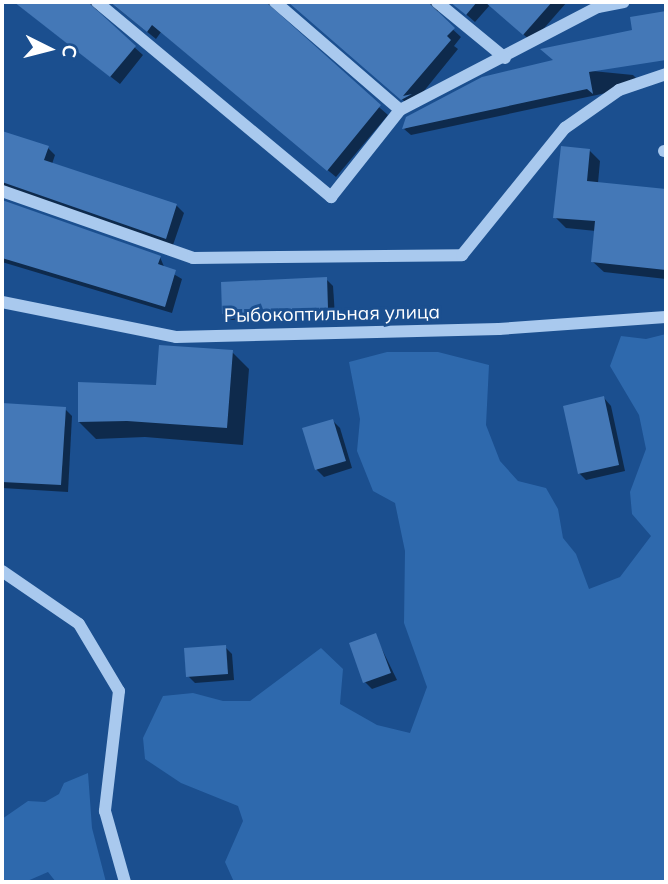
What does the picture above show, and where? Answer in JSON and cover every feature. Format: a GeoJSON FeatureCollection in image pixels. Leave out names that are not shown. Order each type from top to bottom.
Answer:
{"type":"FeatureCollection","features":[{"type":"Feature","properties":{"kind":"street"},"geometry":{"type":"LineString","coordinates":[[97,2],[331,197],[400,110],[505,58],[595,4],[624,2]]}},
{"type":"Feature","properties":{"kind":"street"},"geometry":{"type":"LineString","coordinates":[[275,2],[400,110]]}},
{"type":"Feature","properties":{"kind":"street"},"geometry":{"type":"LineString","coordinates":[[437,2],[505,58]]}},
{"type":"Feature","properties":{"kind":"street"},"geometry":{"type":"LineString","coordinates":[[2,191],[193,258],[461,255],[565,128],[619,90],[666,75]]}},
{"type":"Feature","properties":{"kind":"street","name":"Рыбокоптильная улица"},"geometry":{"type":"LineString","coordinates":[[2,302],[176,337],[499,329],[666,317]]}},
{"type":"Feature","properties":{"kind":"street"},"geometry":{"type":"LineString","coordinates":[[2,571],[79,624],[120,691],[105,811],[125,882]]}},
{"type":"Feature","properties":{"kind":"shaded area"},"geometry":{"type":"Polygon","coordinates":[[[666,334],[664,882],[234,882],[225,862],[243,821],[238,806],[181,783],[145,759],[143,738],[163,696],[193,693],[223,701],[250,701],[321,648],[343,669],[340,704],[377,725],[410,733],[427,687],[404,623],[405,551],[395,503],[373,491],[357,451],[360,419],[349,362],[387,352],[438,352],[489,365],[486,425],[500,461],[518,481],[546,488],[558,509],[563,538],[576,554],[589,589],[620,577],[651,536],[632,514],[630,492],[646,449],[639,415],[610,366],[621,336],[646,339],[666,334]]]}},
{"type":"Feature","properties":{"kind":"shaded area"},"geometry":{"type":"Polygon","coordinates":[[[88,773],[92,828],[106,882],[56,882],[48,872],[25,882],[2,882],[2,819],[28,801],[45,802],[59,794],[64,783],[88,773]]]}},
{"type":"Feature","properties":{"kind":"building"},"geometry":{"type":"Polygon","coordinates":[[[14,2],[88,2],[136,46],[110,77],[14,2]]]}},
{"type":"Feature","properties":{"kind":"building"},"geometry":{"type":"Polygon","coordinates":[[[110,2],[266,2],[381,105],[327,171],[152,25],[147,32],[110,2]]]}},
{"type":"Feature","properties":{"kind":"building"},"geometry":{"type":"Polygon","coordinates":[[[288,2],[428,2],[455,28],[447,36],[451,40],[403,96],[412,94],[401,100],[288,2]]]}},
{"type":"Feature","properties":{"kind":"building"},"geometry":{"type":"Polygon","coordinates":[[[450,2],[477,2],[466,15],[450,2]]]}},
{"type":"Feature","properties":{"kind":"building"},"geometry":{"type":"Polygon","coordinates":[[[485,2],[552,2],[523,35],[485,2]]]}},
{"type":"Feature","properties":{"kind":"building"},"geometry":{"type":"Polygon","coordinates":[[[666,11],[666,60],[589,72],[593,94],[587,89],[402,129],[406,117],[482,77],[553,60],[540,49],[632,30],[630,17],[666,11]]]}},
{"type":"Feature","properties":{"kind":"building"},"geometry":{"type":"Polygon","coordinates":[[[2,131],[49,146],[44,160],[177,204],[166,239],[2,182],[2,131]]]}},
{"type":"Feature","properties":{"kind":"building"},"geometry":{"type":"Polygon","coordinates":[[[561,146],[590,149],[587,181],[666,189],[666,270],[591,262],[595,221],[553,218],[561,146]]]}},
{"type":"Feature","properties":{"kind":"building"},"geometry":{"type":"Polygon","coordinates":[[[2,200],[161,256],[158,264],[176,270],[165,307],[2,258],[2,200]]]}},
{"type":"Feature","properties":{"kind":"building"},"geometry":{"type":"Polygon","coordinates":[[[327,277],[328,309],[222,314],[221,282],[327,277]]]}},
{"type":"Feature","properties":{"kind":"building"},"geometry":{"type":"Polygon","coordinates":[[[159,345],[233,350],[227,428],[127,421],[78,422],[78,382],[156,385],[159,345]]]}},
{"type":"Feature","properties":{"kind":"building"},"geometry":{"type":"Polygon","coordinates":[[[604,396],[619,465],[578,474],[563,406],[604,396]]]}},
{"type":"Feature","properties":{"kind":"building"},"geometry":{"type":"Polygon","coordinates":[[[2,403],[66,407],[61,485],[2,482],[2,403]]]}},
{"type":"Feature","properties":{"kind":"building"},"geometry":{"type":"Polygon","coordinates":[[[333,419],[346,461],[315,470],[302,428],[333,419]]]}},
{"type":"Feature","properties":{"kind":"building"},"geometry":{"type":"Polygon","coordinates":[[[376,633],[391,673],[363,683],[349,643],[376,633]]]}},
{"type":"Feature","properties":{"kind":"building"},"geometry":{"type":"Polygon","coordinates":[[[226,645],[228,674],[186,677],[184,648],[226,645]]]}}]}
